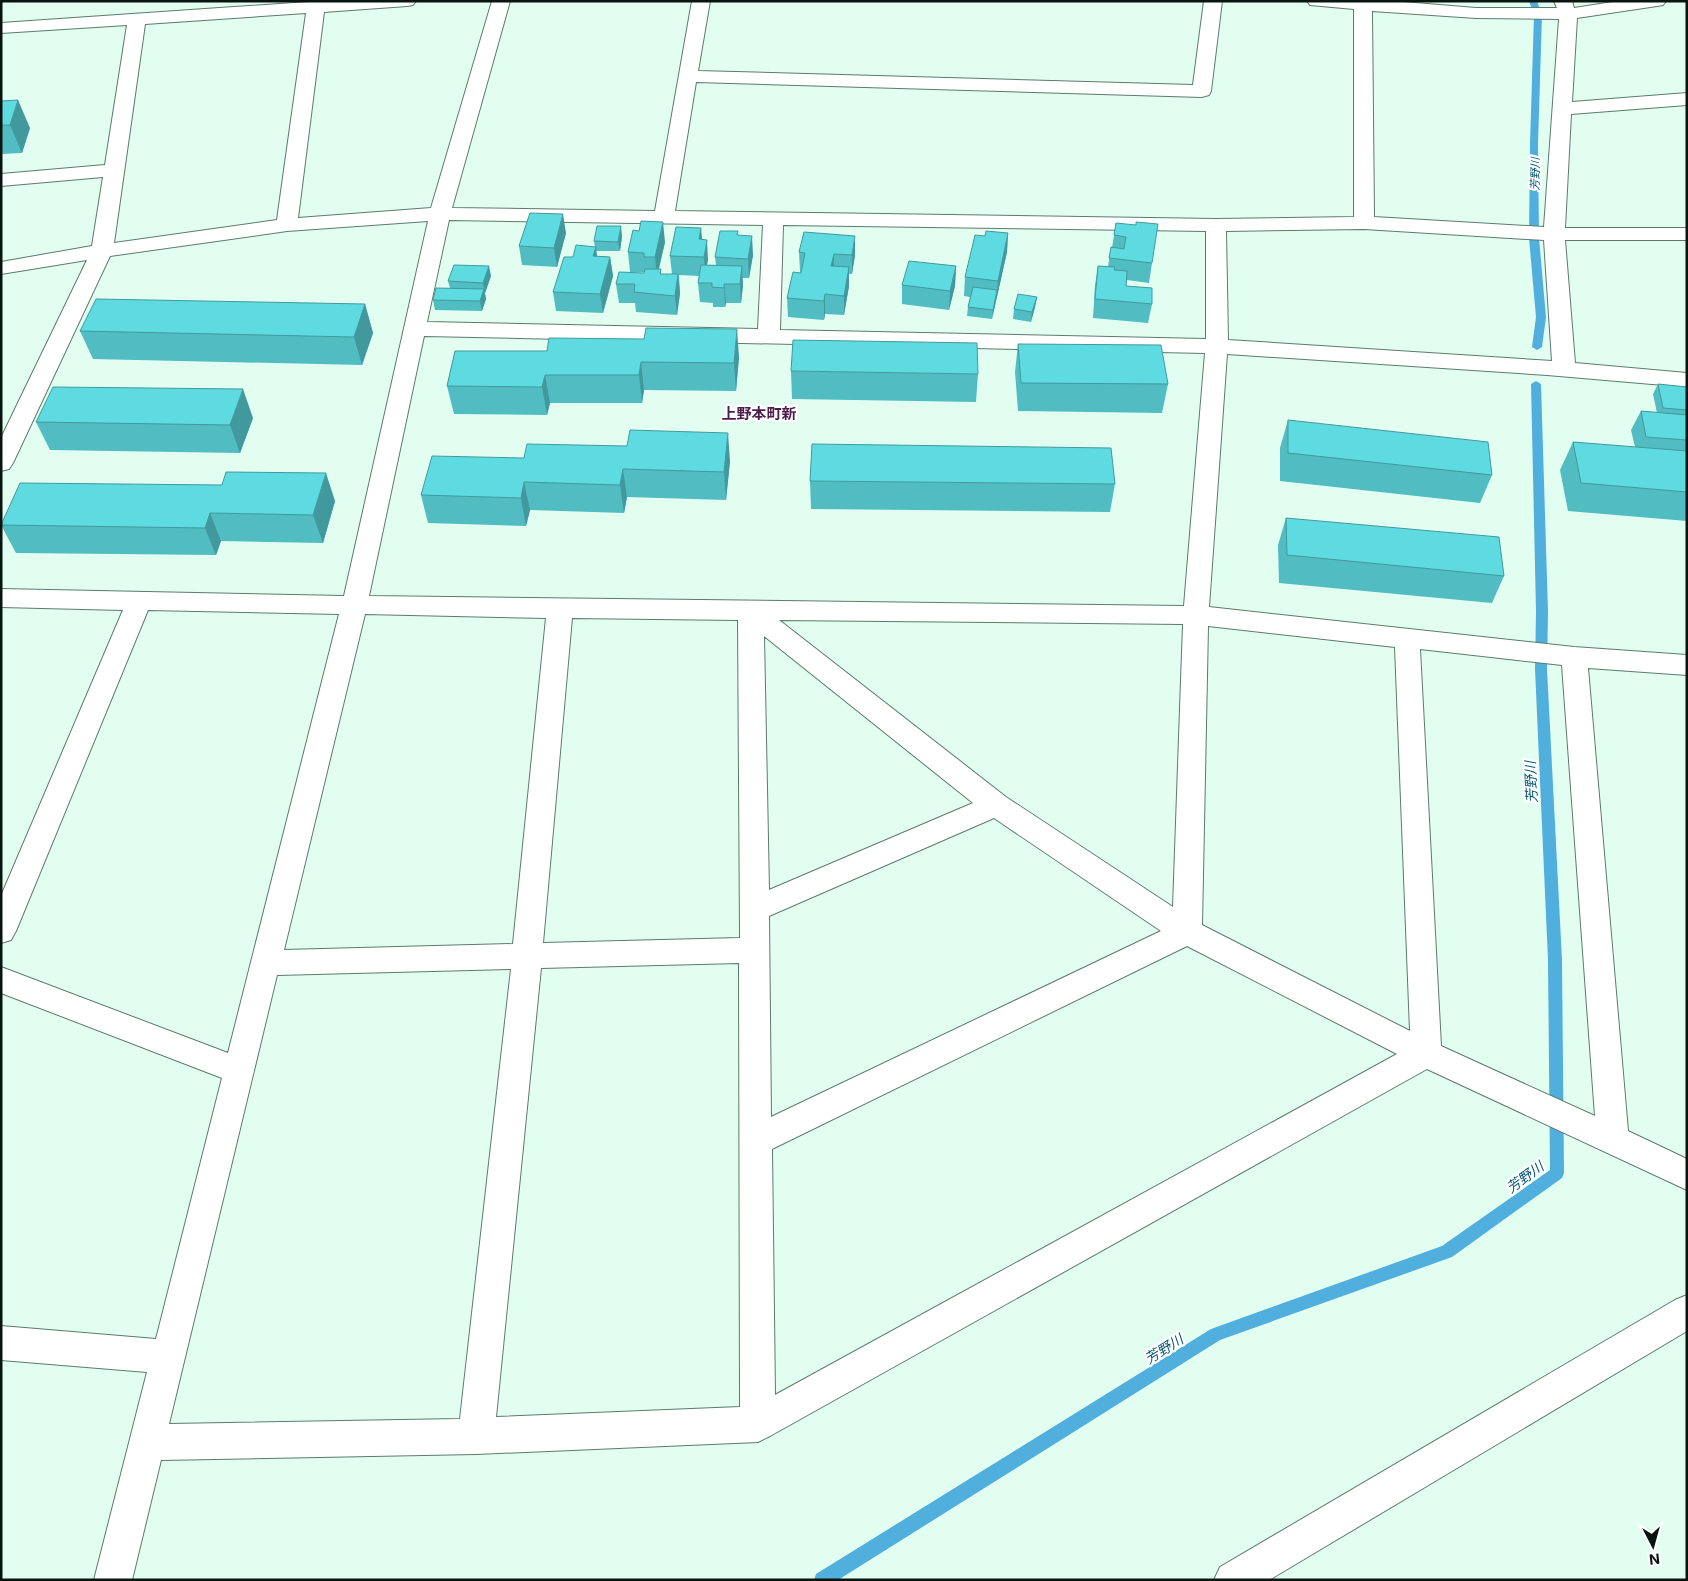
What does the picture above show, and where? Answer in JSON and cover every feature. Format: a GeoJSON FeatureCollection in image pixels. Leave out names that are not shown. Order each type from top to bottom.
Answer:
{"type":"FeatureCollection","features":[{"type":"Feature","properties":{"kind":"street"},"geometry":{"type":"LineString","coordinates":[[1,28],[407,1]]}},
{"type":"Feature","properties":{"kind":"street"},"geometry":{"type":"LineString","coordinates":[[113,1580],[354,606],[440,214],[501,1]]}},
{"type":"Feature","properties":{"kind":"street"},"geometry":{"type":"LineString","coordinates":[[664,216],[701,1]]}},
{"type":"Feature","properties":{"kind":"street"},"geometry":{"type":"LineString","coordinates":[[688,76],[1202,92],[1213,1]]}},
{"type":"Feature","properties":{"kind":"street"},"geometry":{"type":"LineString","coordinates":[[1316,1],[1364,3],[1476,13],[1657,1]]}},
{"type":"Feature","properties":{"kind":"street"},"geometry":{"type":"LineString","coordinates":[[1364,3],[1364,223]]}},
{"type":"Feature","properties":{"kind":"street"},"geometry":{"type":"LineString","coordinates":[[287,225],[316,6]]}},
{"type":"Feature","properties":{"kind":"street"},"geometry":{"type":"LineString","coordinates":[[1564,370],[1554,234],[1566,7]]}},
{"type":"Feature","properties":{"kind":"street"},"geometry":{"type":"LineString","coordinates":[[1,463],[102,250],[137,20]]}},
{"type":"Feature","properties":{"kind":"street"},"geometry":{"type":"LineString","coordinates":[[1562,109],[1687,99]]}},
{"type":"Feature","properties":{"kind":"street"},"geometry":{"type":"LineString","coordinates":[[1,180],[114,170]]}},
{"type":"Feature","properties":{"kind":"street"},"geometry":{"type":"LineString","coordinates":[[1,268],[102,250],[287,225],[440,214],[1216,225],[1364,223],[1554,234],[1687,234]]}},
{"type":"Feature","properties":{"kind":"street"},"geometry":{"type":"LineString","coordinates":[[770,336],[773,218]]}},
{"type":"Feature","properties":{"kind":"street"},"geometry":{"type":"LineString","coordinates":[[1187,932],[1196,615],[1217,346],[1216,225]]}},
{"type":"Feature","properties":{"kind":"street"},"geometry":{"type":"LineString","coordinates":[[414,329],[1217,346],[1687,380]]}},
{"type":"Feature","properties":{"kind":"street"},"geometry":{"type":"LineString","coordinates":[[1,598],[560,610],[1196,615],[1574,657],[1687,665]]}},
{"type":"Feature","properties":{"kind":"street"},"geometry":{"type":"LineString","coordinates":[[1,931],[139,601]]}},
{"type":"Feature","properties":{"kind":"street"},"geometry":{"type":"LineString","coordinates":[[476,1436],[527,956],[560,610]]}},
{"type":"Feature","properties":{"kind":"street"},"geometry":{"type":"LineString","coordinates":[[751,612],[996,805],[1187,932],[1426,1054],[1613,1139],[1687,1175]]}},
{"type":"Feature","properties":{"kind":"street"},"geometry":{"type":"LineString","coordinates":[[751,612],[758,1424]]}},
{"type":"Feature","properties":{"kind":"street"},"geometry":{"type":"LineString","coordinates":[[1407,638],[1426,1054]]}},
{"type":"Feature","properties":{"kind":"street"},"geometry":{"type":"LineString","coordinates":[[1574,657],[1613,1139]]}},
{"type":"Feature","properties":{"kind":"street"},"geometry":{"type":"LineString","coordinates":[[755,909],[996,805]]}},
{"type":"Feature","properties":{"kind":"street"},"geometry":{"type":"LineString","coordinates":[[755,1141],[1187,932]]}},
{"type":"Feature","properties":{"kind":"street"},"geometry":{"type":"LineString","coordinates":[[266,963],[754,950]]}},
{"type":"Feature","properties":{"kind":"street"},"geometry":{"type":"LineString","coordinates":[[1,980],[239,1071]]}},
{"type":"Feature","properties":{"kind":"street"},"geometry":{"type":"LineString","coordinates":[[147,1442],[476,1436],[758,1424],[1426,1054]]}},
{"type":"Feature","properties":{"kind":"street"},"geometry":{"type":"LineString","coordinates":[[1233,1580],[1687,1312]]}},
{"type":"Feature","properties":{"kind":"street"},"geometry":{"type":"LineString","coordinates":[[1,1343],[168,1357]]}},
{"type":"Feature","properties":{"kind":"building"},"geometry":{"type":"Polygon","coordinates":[[[18,100],[10,125],[1,125],[1,101],[18,100]]]}},
{"type":"Feature","properties":{"kind":"building"},"geometry":{"type":"Polygon","coordinates":[[[530,213],[563,214],[554,248],[519,246],[530,213]]]}},
{"type":"Feature","properties":{"kind":"building"},"geometry":{"type":"Polygon","coordinates":[[[641,221],[663,222],[655,257],[644,257],[644,253],[628,252],[633,230],[639,231],[641,221]]]}},
{"type":"Feature","properties":{"kind":"building"},"geometry":{"type":"Polygon","coordinates":[[[1136,222],[1158,224],[1152,263],[1109,258],[1111,247],[1124,249],[1126,237],[1114,235],[1116,223],[1136,225],[1136,222]]]}},
{"type":"Feature","properties":{"kind":"building"},"geometry":{"type":"Polygon","coordinates":[[[597,226],[621,226],[618,242],[594,241],[597,226]]]}},
{"type":"Feature","properties":{"kind":"building"},"geometry":{"type":"Polygon","coordinates":[[[676,227],[701,228],[699,239],[707,240],[704,257],[670,256],[676,227]]]}},
{"type":"Feature","properties":{"kind":"building"},"geometry":{"type":"Polygon","coordinates":[[[720,231],[738,231],[737,235],[752,236],[748,259],[715,257],[720,231]]]}},
{"type":"Feature","properties":{"kind":"building"},"geometry":{"type":"Polygon","coordinates":[[[986,231],[1008,233],[998,281],[965,277],[975,235],[985,236],[986,231]]]}},
{"type":"Feature","properties":{"kind":"building"},"geometry":{"type":"Polygon","coordinates":[[[804,232],[855,236],[852,255],[834,254],[831,266],[849,267],[844,296],[825,294],[824,301],[787,298],[793,272],[801,273],[805,253],[799,252],[804,232]]]}},
{"type":"Feature","properties":{"kind":"building"},"geometry":{"type":"Polygon","coordinates":[[[576,245],[596,247],[593,256],[610,257],[600,294],[553,292],[564,257],[573,257],[576,245]]]}},
{"type":"Feature","properties":{"kind":"building"},"geometry":{"type":"Polygon","coordinates":[[[909,261],[956,266],[950,291],[902,285],[909,261]]]}},
{"type":"Feature","properties":{"kind":"building"},"geometry":{"type":"Polygon","coordinates":[[[454,265],[489,266],[483,283],[448,281],[454,265]]]}},
{"type":"Feature","properties":{"kind":"building"},"geometry":{"type":"Polygon","coordinates":[[[701,265],[742,266],[740,284],[724,284],[724,288],[712,287],[712,283],[698,283],[701,265]]]}},
{"type":"Feature","properties":{"kind":"building"},"geometry":{"type":"Polygon","coordinates":[[[1098,266],[1115,267],[1114,270],[1127,271],[1126,286],[1152,288],[1152,304],[1095,299],[1098,266]]]}},
{"type":"Feature","properties":{"kind":"building"},"geometry":{"type":"Polygon","coordinates":[[[645,269],[661,269],[660,274],[678,274],[675,296],[634,292],[635,284],[616,284],[619,272],[644,273],[645,269]]]}},
{"type":"Feature","properties":{"kind":"building"},"geometry":{"type":"Polygon","coordinates":[[[973,287],[997,290],[993,310],[968,307],[973,287]]]}},
{"type":"Feature","properties":{"kind":"building"},"geometry":{"type":"Polygon","coordinates":[[[436,288],[484,289],[480,301],[433,300],[436,288]]]}},
{"type":"Feature","properties":{"kind":"building"},"geometry":{"type":"Polygon","coordinates":[[[1018,294],[1037,297],[1032,312],[1014,309],[1018,294]]]}},
{"type":"Feature","properties":{"kind":"building"},"geometry":{"type":"Polygon","coordinates":[[[96,299],[365,304],[354,337],[80,331],[96,299]]]}},
{"type":"Feature","properties":{"kind":"building"},"geometry":{"type":"Polygon","coordinates":[[[646,328],[737,329],[734,363],[641,362],[639,375],[545,375],[542,387],[447,386],[455,351],[547,351],[549,338],[644,339],[646,328]]]}},
{"type":"Feature","properties":{"kind":"building"},"geometry":{"type":"Polygon","coordinates":[[[793,340],[977,343],[978,374],[791,371],[793,340]]]}},
{"type":"Feature","properties":{"kind":"building"},"geometry":{"type":"Polygon","coordinates":[[[1018,344],[1161,345],[1168,384],[1021,383],[1018,344]]]}},
{"type":"Feature","properties":{"kind":"building"},"geometry":{"type":"Polygon","coordinates":[[[1658,384],[1687,387],[1687,410],[1663,408],[1658,384]]]}},
{"type":"Feature","properties":{"kind":"building"},"geometry":{"type":"Polygon","coordinates":[[[53,387],[243,389],[230,425],[36,422],[53,387]]]}},
{"type":"Feature","properties":{"kind":"building"},"geometry":{"type":"Polygon","coordinates":[[[1641,411],[1687,415],[1687,440],[1646,437],[1641,411]]]}},
{"type":"Feature","properties":{"kind":"building"},"geometry":{"type":"Polygon","coordinates":[[[1288,420],[1488,442],[1492,475],[1288,453],[1288,420]]]}},
{"type":"Feature","properties":{"kind":"building"},"geometry":{"type":"Polygon","coordinates":[[[630,430],[728,433],[724,472],[623,469],[620,485],[524,482],[521,498],[421,495],[432,456],[524,458],[527,444],[627,446],[630,430]]]}},
{"type":"Feature","properties":{"kind":"building"},"geometry":{"type":"Polygon","coordinates":[[[1573,442],[1687,451],[1687,492],[1581,483],[1573,442]]]}},
{"type":"Feature","properties":{"kind":"building"},"geometry":{"type":"Polygon","coordinates":[[[812,444],[1111,448],[1115,484],[810,481],[812,444]]]}},
{"type":"Feature","properties":{"kind":"building"},"geometry":{"type":"Polygon","coordinates":[[[226,472],[326,473],[313,515],[210,513],[205,528],[1,525],[20,483],[222,485],[226,472]]]}},
{"type":"Feature","properties":{"kind":"building"},"geometry":{"type":"Polygon","coordinates":[[[1286,518],[1499,537],[1504,576],[1287,555],[1286,518]]]}},
{"type":"Feature","properties":{"kind":"waterway","name":"芳野川"},"geometry":{"type":"LineString","coordinates":[[1533,1],[1538,15],[1534,144],[1534,238],[1541,317],[1537,347]]}},
{"type":"Feature","properties":{"kind":"waterway","name":"芳野川"},"geometry":{"type":"LineString","coordinates":[[822,1580],[1216,1334],[1447,1252],[1557,1173],[1555,960],[1541,669],[1542,612],[1536,384]]}},
{"type":"Feature","properties":{"kind":"district","name":"上野本町新"},"geometry":{"type":"Point","coordinates":[759,414]}}]}
